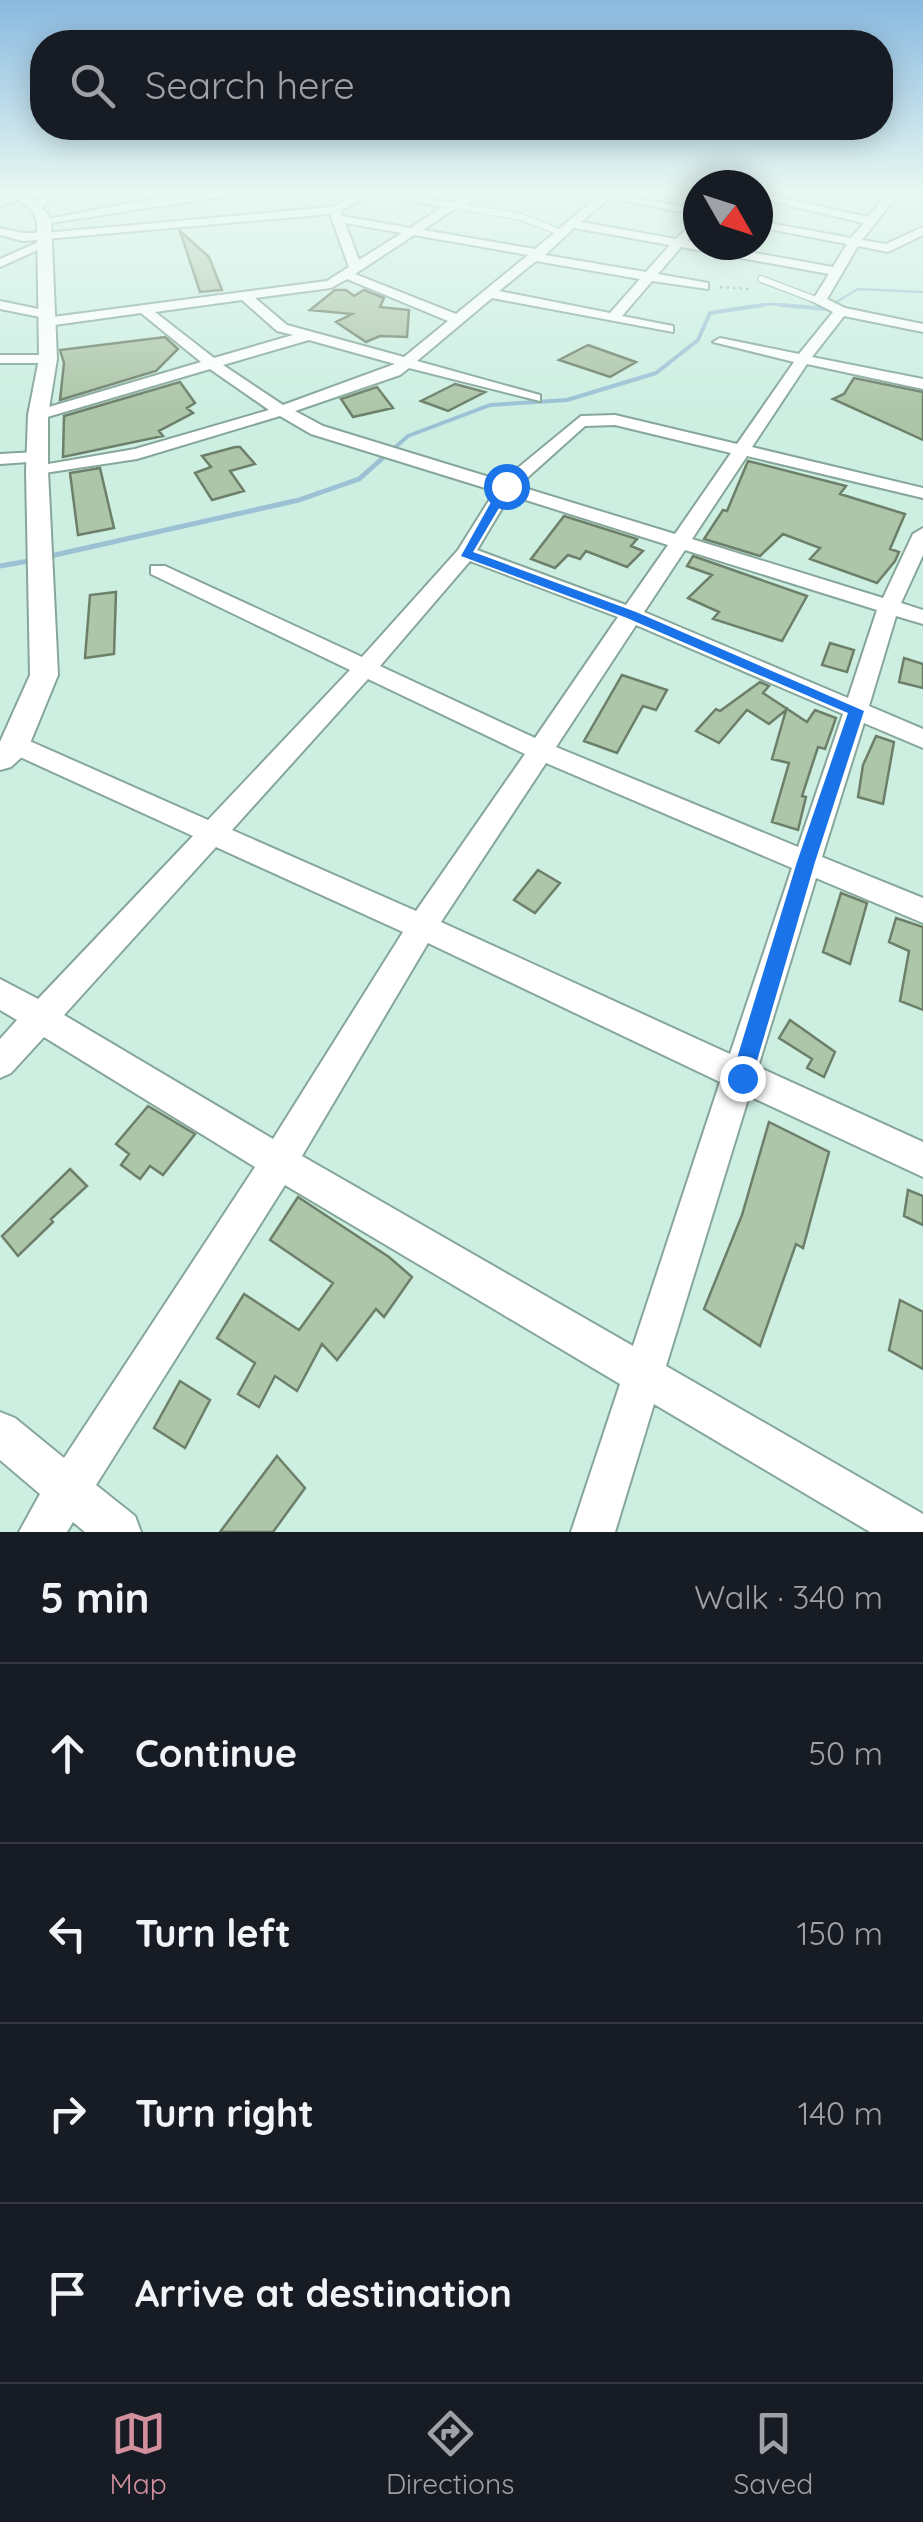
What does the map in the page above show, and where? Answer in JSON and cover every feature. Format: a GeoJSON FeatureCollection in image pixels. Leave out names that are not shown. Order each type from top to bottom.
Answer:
{"type":"FeatureCollection","features":[{"type":"Feature","properties":{"kind":"street"},"geometry":{"type":"LineString","coordinates":[[46,264],[48,359],[38,414],[37,464],[44,675],[8,752],[211,832],[923,1160]]}},
{"type":"Feature","properties":{"kind":"street"},"geometry":{"type":"LineString","coordinates":[[349,264],[350,270]]}},
{"type":"Feature","properties":{"kind":"street"},"geometry":{"type":"LineString","coordinates":[[0,306],[48,318],[144,309],[331,284],[359,264]]}},
{"type":"Feature","properties":{"kind":"street"},"geometry":{"type":"LineString","coordinates":[[0,459],[37,464],[137,454],[395,372],[527,264]]}},
{"type":"Feature","properties":{"kind":"street"},"geometry":{"type":"LineString","coordinates":[[584,264],[703,286]]}},
{"type":"Feature","properties":{"kind":"street"},"geometry":{"type":"LineString","coordinates":[[612,318],[662,264]]}},
{"type":"Feature","properties":{"kind":"street"},"geometry":{"type":"LineString","coordinates":[[796,264],[836,272]]}},
{"type":"Feature","properties":{"kind":"street"},"geometry":{"type":"LineString","coordinates":[[41,1532],[279,1162],[422,927],[803,359],[831,307],[841,264]]}},
{"type":"Feature","properties":{"kind":"street"},"geometry":{"type":"LineString","coordinates":[[350,270],[458,320]]}},
{"type":"Feature","properties":{"kind":"street"},"geometry":{"type":"LineString","coordinates":[[492,294],[668,330]]}},
{"type":"Feature","properties":{"kind":"street"},"geometry":{"type":"LineString","coordinates":[[246,296],[282,328],[534,398]]}},
{"type":"Feature","properties":{"kind":"street"},"geometry":{"type":"LineString","coordinates":[[831,307],[923,328]]}},
{"type":"Feature","properties":{"kind":"street"},"geometry":{"type":"LineString","coordinates":[[144,309],[210,364],[279,412],[316,430],[392,450],[923,617]]}},
{"type":"Feature","properties":{"kind":"street"},"geometry":{"type":"LineString","coordinates":[[38,414],[310,335]]}},
{"type":"Feature","properties":{"kind":"street"},"geometry":{"type":"LineString","coordinates":[[720,342],[923,384]]}},
{"type":"Feature","properties":{"kind":"street"},"geometry":{"type":"LineString","coordinates":[[0,359],[48,359]]}},
{"type":"Feature","properties":{"kind":"street"},"geometry":{"type":"LineString","coordinates":[[0,1062],[466,553],[506,486],[581,421],[615,420],[923,492]]}},
{"type":"Feature","properties":{"kind":"street"},"geometry":{"type":"LineString","coordinates":[[594,1532],[742,1078],[806,862],[889,606],[923,534]]}},
{"type":"Feature","properties":{"kind":"street"},"geometry":{"type":"LineString","coordinates":[[466,553],[632,615],[923,738]]}},
{"type":"Feature","properties":{"kind":"street"},"geometry":{"type":"LineString","coordinates":[[158,570],[539,750],[923,912]]}},
{"type":"Feature","properties":{"kind":"street"},"geometry":{"type":"LineString","coordinates":[[0,993],[279,1162],[912,1532]]}},
{"type":"Feature","properties":{"kind":"street"},"geometry":{"type":"LineString","coordinates":[[0,1433],[119,1532]]}},
{"type":"Feature","properties":{"kind":"lane"},"geometry":{"type":"LineString","coordinates":[[761,279],[785,292],[831,307]]}},
{"type":"Feature","properties":{"kind":"path"},"geometry":{"type":"LineString","coordinates":[[703,286],[785,292]]}},
{"type":"Feature","properties":{"kind":"building"},"geometry":{"type":"Polygon","coordinates":[[[191,264],[212,264],[222,290],[200,292],[191,264]]]}},
{"type":"Feature","properties":{"kind":"building"},"geometry":{"type":"Polygon","coordinates":[[[335,290],[346,290],[354,296],[364,290],[384,298],[380,307],[409,310],[407,337],[380,336],[366,342],[336,322],[352,314],[310,310],[335,290]]]}},
{"type":"Feature","properties":{"kind":"building"},"geometry":{"type":"Polygon","coordinates":[[[165,337],[178,349],[156,371],[60,400],[64,363],[60,350],[165,337]]]}},
{"type":"Feature","properties":{"kind":"building"},"geometry":{"type":"Polygon","coordinates":[[[588,345],[636,362],[610,377],[559,360],[588,345]]]}},
{"type":"Feature","properties":{"kind":"building"},"geometry":{"type":"Polygon","coordinates":[[[854,378],[923,392],[923,440],[833,399],[844,394],[854,378]]]}},
{"type":"Feature","properties":{"kind":"building"},"geometry":{"type":"Polygon","coordinates":[[[180,382],[195,403],[187,408],[193,413],[159,431],[163,436],[63,457],[64,416],[180,382]]]}},
{"type":"Feature","properties":{"kind":"building"},"geometry":{"type":"Polygon","coordinates":[[[455,384],[485,392],[448,411],[421,401],[455,384]]]}},
{"type":"Feature","properties":{"kind":"building"},"geometry":{"type":"Polygon","coordinates":[[[377,387],[393,408],[353,417],[341,399],[377,387]]]}},
{"type":"Feature","properties":{"kind":"building"},"geometry":{"type":"Polygon","coordinates":[[[240,447],[255,464],[230,471],[244,491],[212,500],[195,473],[211,467],[202,456],[240,447]]]}},
{"type":"Feature","properties":{"kind":"building"},"geometry":{"type":"Polygon","coordinates":[[[748,461],[846,486],[840,494],[905,514],[890,549],[899,552],[895,561],[877,583],[810,559],[820,548],[783,534],[760,556],[704,539],[723,510],[727,511],[748,461]]]}},
{"type":"Feature","properties":{"kind":"building"},"geometry":{"type":"Polygon","coordinates":[[[100,468],[114,528],[78,535],[70,473],[100,468]]]}},
{"type":"Feature","properties":{"kind":"building"},"geometry":{"type":"Polygon","coordinates":[[[564,516],[637,539],[631,546],[643,551],[627,567],[586,551],[580,559],[568,555],[555,568],[531,559],[564,516]]]}},
{"type":"Feature","properties":{"kind":"building"},"geometry":{"type":"Polygon","coordinates":[[[693,556],[807,596],[782,641],[713,619],[719,612],[688,598],[712,575],[687,566],[693,556]]]}},
{"type":"Feature","properties":{"kind":"building"},"geometry":{"type":"Polygon","coordinates":[[[116,592],[114,654],[85,658],[90,595],[116,592]]]}},
{"type":"Feature","properties":{"kind":"building"},"geometry":{"type":"Polygon","coordinates":[[[830,643],[854,650],[847,672],[822,665],[830,643]]]}},
{"type":"Feature","properties":{"kind":"building"},"geometry":{"type":"Polygon","coordinates":[[[904,658],[923,664],[923,688],[899,682],[904,658]]]}},
{"type":"Feature","properties":{"kind":"building"},"geometry":{"type":"Polygon","coordinates":[[[622,675],[667,690],[656,710],[643,706],[617,753],[584,741],[622,675]]]}},
{"type":"Feature","properties":{"kind":"building"},"geometry":{"type":"Polygon","coordinates":[[[760,682],[769,686],[763,693],[807,722],[815,710],[836,718],[825,749],[818,747],[802,796],[806,797],[798,830],[772,822],[789,763],[772,759],[786,710],[769,724],[747,710],[719,743],[696,731],[716,709],[720,711],[760,682]]]}},
{"type":"Feature","properties":{"kind":"building"},"geometry":{"type":"Polygon","coordinates":[[[876,736],[894,742],[883,804],[858,797],[863,765],[876,736]]]}},
{"type":"Feature","properties":{"kind":"building"},"geometry":{"type":"Polygon","coordinates":[[[538,870],[560,883],[535,913],[514,900],[538,870]]]}},
{"type":"Feature","properties":{"kind":"building"},"geometry":{"type":"Polygon","coordinates":[[[841,893],[867,903],[850,964],[823,952],[841,893]]]}},
{"type":"Feature","properties":{"kind":"building"},"geometry":{"type":"Polygon","coordinates":[[[896,918],[923,927],[923,1010],[900,1001],[909,951],[889,942],[896,918]]]}},
{"type":"Feature","properties":{"kind":"building"},"geometry":{"type":"Polygon","coordinates":[[[790,1020],[835,1052],[824,1077],[807,1068],[812,1059],[779,1038],[790,1020]]]}},
{"type":"Feature","properties":{"kind":"building"},"geometry":{"type":"Polygon","coordinates":[[[148,1106],[195,1134],[163,1175],[150,1166],[140,1179],[121,1165],[129,1154],[116,1144],[148,1106]]]}},
{"type":"Feature","properties":{"kind":"building"},"geometry":{"type":"Polygon","coordinates":[[[769,1122],[829,1152],[803,1248],[796,1244],[760,1346],[704,1309],[742,1215],[769,1122]]]}},
{"type":"Feature","properties":{"kind":"building"},"geometry":{"type":"Polygon","coordinates":[[[70,1169],[87,1186],[18,1256],[2,1236],[70,1169]]]}},
{"type":"Feature","properties":{"kind":"building"},"geometry":{"type":"Polygon","coordinates":[[[908,1190],[923,1196],[923,1225],[904,1216],[908,1190]]]}},
{"type":"Feature","properties":{"kind":"building"},"geometry":{"type":"Polygon","coordinates":[[[298,1197],[389,1257],[412,1277],[384,1317],[376,1309],[337,1360],[322,1344],[297,1391],[275,1376],[259,1407],[238,1394],[255,1363],[217,1338],[244,1294],[299,1330],[333,1283],[270,1240],[298,1197]]]}},
{"type":"Feature","properties":{"kind":"building"},"geometry":{"type":"Polygon","coordinates":[[[900,1300],[923,1312],[923,1369],[889,1350],[900,1300]]]}},
{"type":"Feature","properties":{"kind":"building"},"geometry":{"type":"Polygon","coordinates":[[[180,1381],[210,1400],[185,1448],[154,1428],[180,1381]]]}},
{"type":"Feature","properties":{"kind":"building"},"geometry":{"type":"Polygon","coordinates":[[[277,1456],[305,1488],[273,1532],[220,1532],[277,1456]]]}},
{"type":"Feature","properties":{"kind":"waterway"},"geometry":{"type":"LineString","coordinates":[[828,307],[858,289],[923,292]]}},
{"type":"Feature","properties":{"kind":"waterway"},"geometry":{"type":"LineString","coordinates":[[391,451],[408,436],[490,405],[567,400],[656,373],[698,340],[710,313],[763,305]]}},
{"type":"Feature","properties":{"kind":"waterway"},"geometry":{"type":"LineString","coordinates":[[781,305],[826,309],[832,305]]}},
{"type":"Feature","properties":{"kind":"waterway"},"geometry":{"type":"LineString","coordinates":[[747,307],[809,307]]}},
{"type":"Feature","properties":{"kind":"waterway"},"geometry":{"type":"LineString","coordinates":[[46,557],[299,500],[359,479],[393,449]]}},
{"type":"Feature","properties":{"kind":"waterway"},"geometry":{"type":"LineString","coordinates":[[0,566],[34,560]]}},
{"type":"Feature","properties":{"kind":"route"},"geometry":{"type":"LineString","coordinates":[[506,486],[466,553],[632,615],[857,711],[806,862],[742,1078]]}}]}
